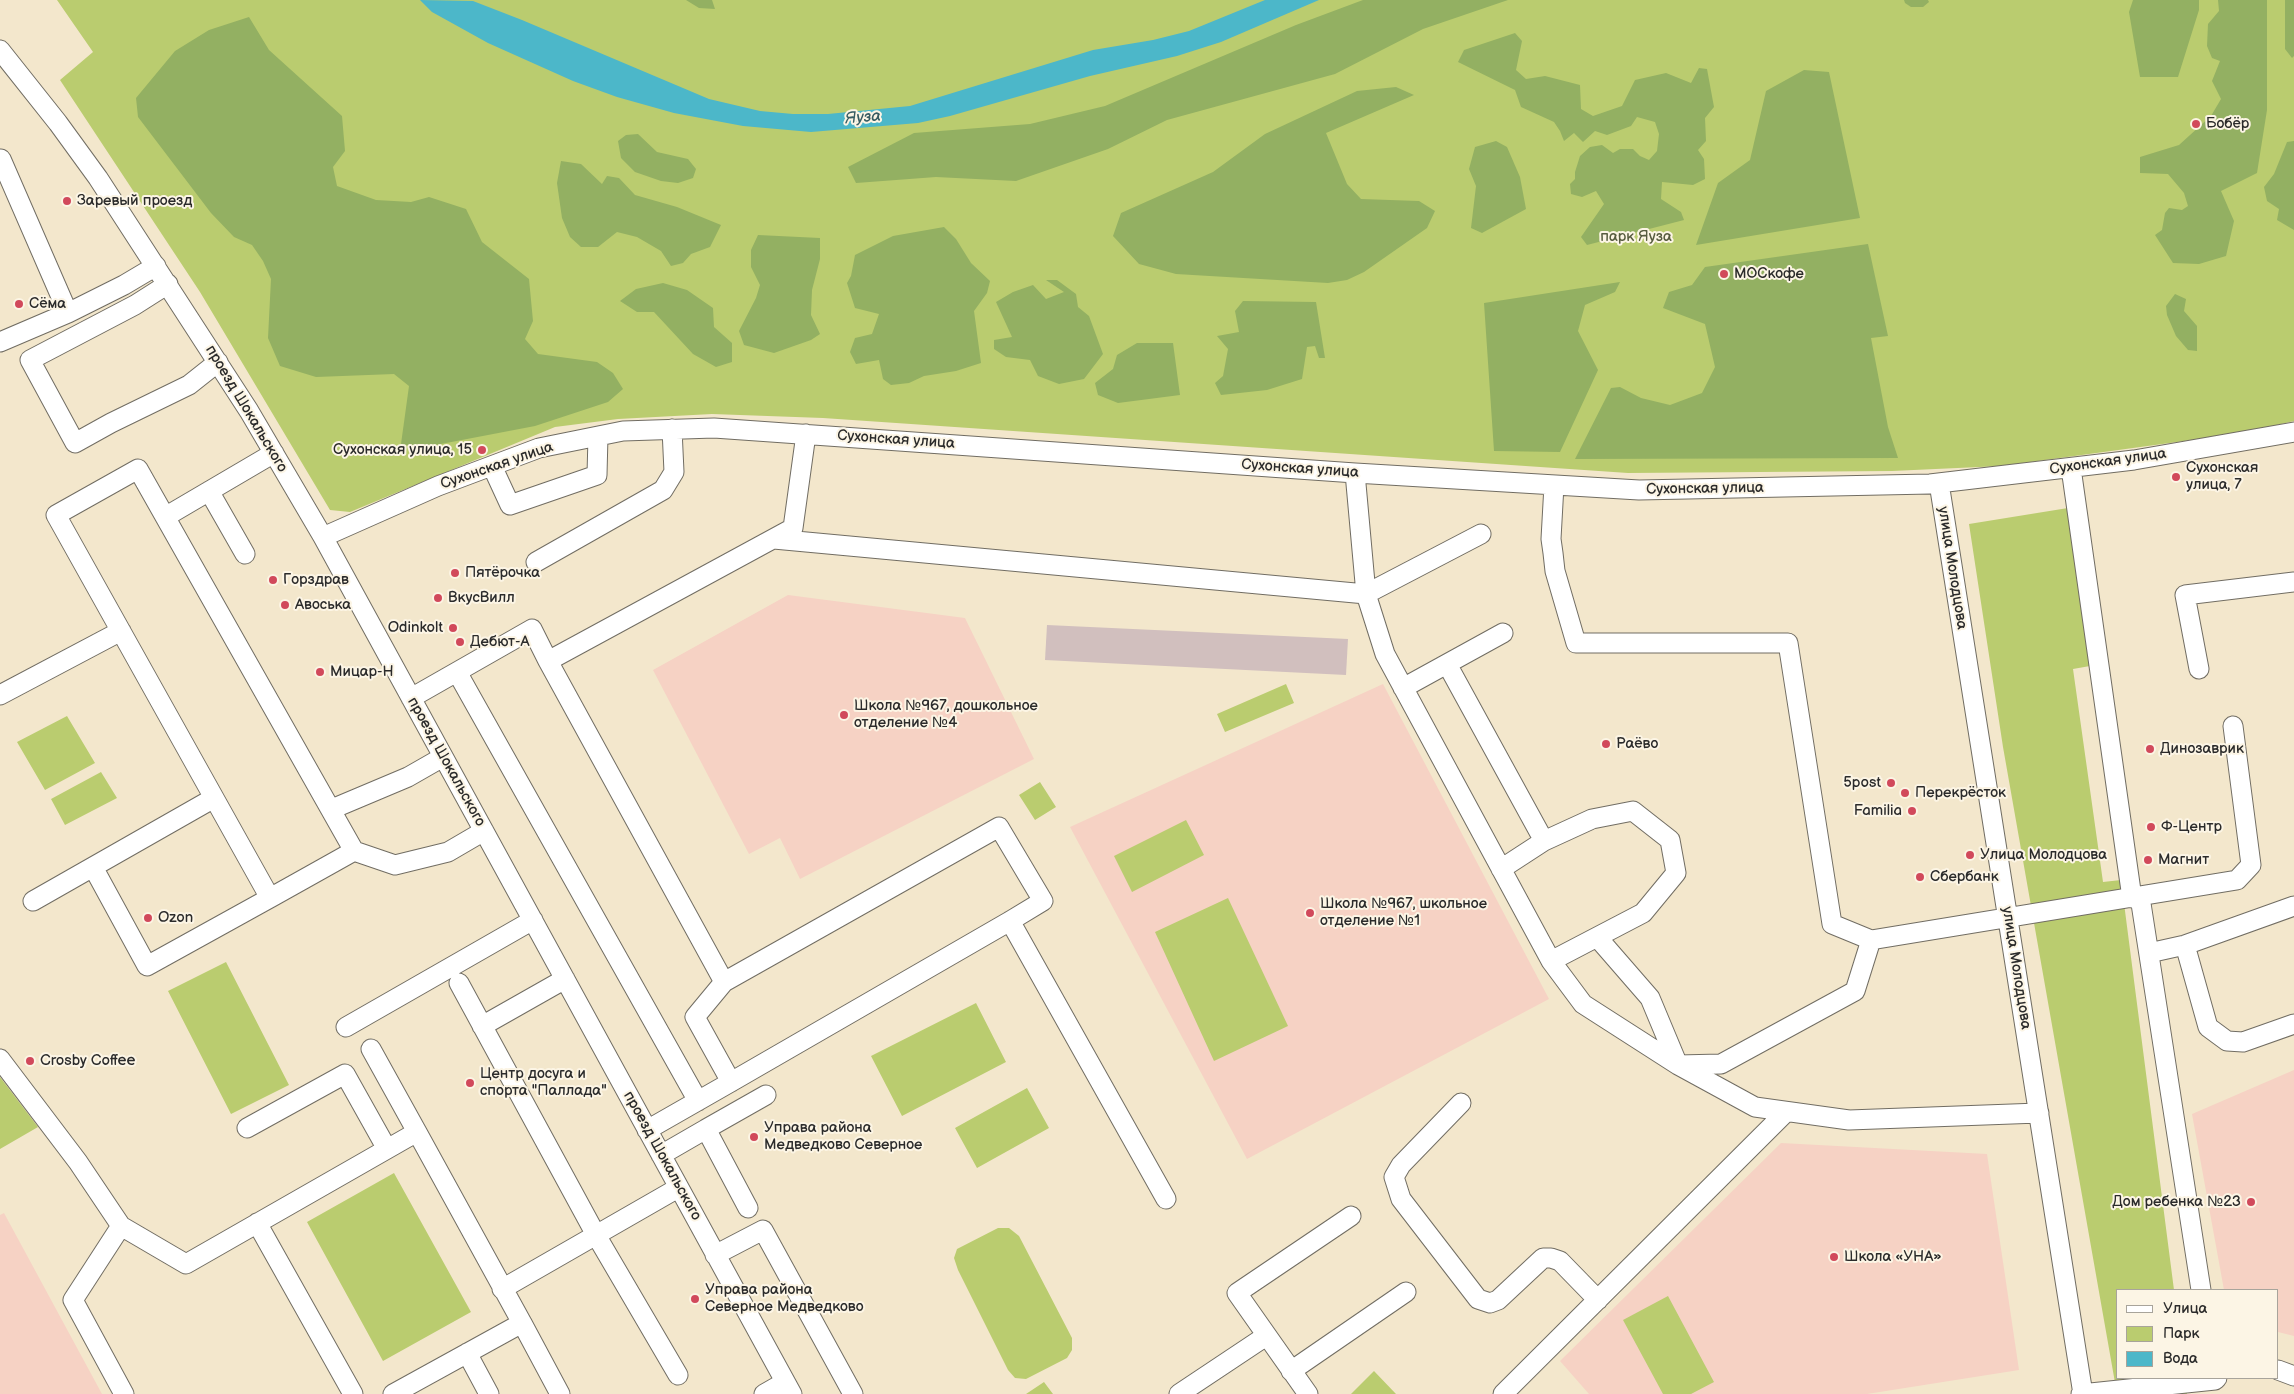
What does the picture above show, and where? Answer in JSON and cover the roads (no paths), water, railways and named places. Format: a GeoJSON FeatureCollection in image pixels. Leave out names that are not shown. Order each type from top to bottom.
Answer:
{"type":"FeatureCollection","features":[{"type":"Feature","properties":{"kind":"street","name":"проезд Шокальского"},"geometry":{"type":"LineString","coordinates":[[3,60],[58,123],[156,266],[218,362],[324,537],[678,1188],[789,1388]]}},
{"type":"Feature","properties":{"kind":"street"},"geometry":{"type":"LineString","coordinates":[[1,159],[68,313]]}},
{"type":"Feature","properties":{"kind":"street"},"geometry":{"type":"LineString","coordinates":[[0,342],[68,313],[124,285],[156,266]]}},
{"type":"Feature","properties":{"kind":"street"},"geometry":{"type":"LineString","coordinates":[[168,284],[135,305],[30,360],[75,443],[111,423],[189,385],[218,362]]}},
{"type":"Feature","properties":{"kind":"street","name":"Сухонская улица"},"geometry":{"type":"LineString","coordinates":[[324,537],[438,486],[539,448],[623,431],[714,428],[1355,473],[1639,490],[1939,483],[2134,460],[2294,432]]}},
{"type":"Feature","properties":{"kind":"street"},"geometry":{"type":"LineString","coordinates":[[536,562],[663,490],[674,472],[672,429]]}},
{"type":"Feature","properties":{"kind":"street"},"geometry":{"type":"LineString","coordinates":[[548,662],[793,528],[806,434]]}},
{"type":"Feature","properties":{"kind":"street"},"geometry":{"type":"LineString","coordinates":[[492,466],[510,505],[597,475],[598,436]]}},
{"type":"Feature","properties":{"kind":"street"},"geometry":{"type":"LineString","coordinates":[[165,517],[274,453]]}},
{"type":"Feature","properties":{"kind":"street"},"geometry":{"type":"LineString","coordinates":[[2071,468],[2136,897],[2149,953],[2201,1289]]}},
{"type":"Feature","properties":{"kind":"street"},"geometry":{"type":"LineString","coordinates":[[270,898],[56,515],[138,469],[332,809],[354,851],[395,865],[448,852],[484,831]]}},
{"type":"Feature","properties":{"kind":"street"},"geometry":{"type":"LineString","coordinates":[[1355,473],[1366,594],[1385,654],[1551,961],[1583,1004],[1678,1065],[1755,1107],[1849,1120],[2039,1113]]}},
{"type":"Feature","properties":{"kind":"street","name":"улица Молодцова"},"geometry":{"type":"LineString","coordinates":[[1939,483],[2083,1394]]}},
{"type":"Feature","properties":{"kind":"street"},"geometry":{"type":"LineString","coordinates":[[1554,485],[1551,539],[1555,571],[1576,643],[1788,643],[1832,924],[1871,940],[2237,880],[2251,865],[2233,726]]}},
{"type":"Feature","properties":{"kind":"street"},"geometry":{"type":"LineString","coordinates":[[209,491],[244,554]]}},
{"type":"Feature","properties":{"kind":"street"},"geometry":{"type":"LineString","coordinates":[[774,539],[1366,594],[1481,534]]}},
{"type":"Feature","properties":{"kind":"street"},"geometry":{"type":"LineString","coordinates":[[2199,669],[2185,596],[2294,582]]}},
{"type":"Feature","properties":{"kind":"street"},"geometry":{"type":"LineString","coordinates":[[411,698],[532,629],[548,662],[724,982]]}},
{"type":"Feature","properties":{"kind":"street"},"geometry":{"type":"LineString","coordinates":[[0,694],[121,632]]}},
{"type":"Feature","properties":{"kind":"street"},"geometry":{"type":"LineString","coordinates":[[1403,688],[1503,633]]}},
{"type":"Feature","properties":{"kind":"street"},"geometry":{"type":"LineString","coordinates":[[1447,664],[1544,841]]}},
{"type":"Feature","properties":{"kind":"street"},"geometry":{"type":"LineString","coordinates":[[457,672],[698,1101]]}},
{"type":"Feature","properties":{"kind":"street"},"geometry":{"type":"LineString","coordinates":[[332,809],[408,777],[444,757]]}},
{"type":"Feature","properties":{"kind":"street"},"geometry":{"type":"LineString","coordinates":[[33,901],[214,798]]}},
{"type":"Feature","properties":{"kind":"street"},"geometry":{"type":"LineString","coordinates":[[1501,869],[1544,841],[1592,819],[1633,811],[1670,840],[1676,873],[1644,914],[1551,961]]}},
{"type":"Feature","properties":{"kind":"street"},"geometry":{"type":"LineString","coordinates":[[647,1130],[731,1082],[1010,921],[1043,901],[999,826],[724,982],[695,1017],[731,1082]]}},
{"type":"Feature","properties":{"kind":"street"},"geometry":{"type":"LineString","coordinates":[[93,867],[147,966],[354,851]]}},
{"type":"Feature","properties":{"kind":"street"},"geometry":{"type":"LineString","coordinates":[[2149,953],[2185,945],[2294,906]]}},
{"type":"Feature","properties":{"kind":"street"},"geometry":{"type":"LineString","coordinates":[[346,1027],[533,920]]}},
{"type":"Feature","properties":{"kind":"street"},"geometry":{"type":"LineString","coordinates":[[1010,921],[1166,1199]]}},
{"type":"Feature","properties":{"kind":"street"},"geometry":{"type":"LineString","coordinates":[[1597,937],[1650,998],[1678,1065]]}},
{"type":"Feature","properties":{"kind":"street"},"geometry":{"type":"LineString","coordinates":[[1678,1065],[1721,1064],[1855,991],[1871,940]]}},
{"type":"Feature","properties":{"kind":"street"},"geometry":{"type":"LineString","coordinates":[[2185,945],[2208,1028],[2226,1041],[2244,1042],[2294,1024]]}},
{"type":"Feature","properties":{"kind":"street"},"geometry":{"type":"LineString","coordinates":[[482,1026],[565,979]]}},
{"type":"Feature","properties":{"kind":"street"},"geometry":{"type":"LineString","coordinates":[[459,982],[596,1235],[678,1375]]}},
{"type":"Feature","properties":{"kind":"street"},"geometry":{"type":"LineString","coordinates":[[371,1049],[560,1394]]}},
{"type":"Feature","properties":{"kind":"street"},"geometry":{"type":"LineString","coordinates":[[0,1059],[78,1162],[121,1226],[186,1264],[417,1132]]}},
{"type":"Feature","properties":{"kind":"street"},"geometry":{"type":"LineString","coordinates":[[247,1128],[345,1074],[387,1150]]}},
{"type":"Feature","properties":{"kind":"street"},"geometry":{"type":"LineString","coordinates":[[661,1155],[766,1096]]}},
{"type":"Feature","properties":{"kind":"street"},"geometry":{"type":"LineString","coordinates":[[1461,1103],[1401,1165],[1394,1177],[1401,1198],[1478,1299],[1490,1303],[1498,1300],[1543,1258],[1551,1258],[1560,1261],[1598,1300]]}},
{"type":"Feature","properties":{"kind":"street"},"geometry":{"type":"LineString","coordinates":[[1503,1394],[1786,1112]]}},
{"type":"Feature","properties":{"kind":"street"},"geometry":{"type":"LineString","coordinates":[[706,1129],[748,1208]]}},
{"type":"Feature","properties":{"kind":"street"},"geometry":{"type":"LineString","coordinates":[[502,1289],[678,1188]]}},
{"type":"Feature","properties":{"kind":"street"},"geometry":{"type":"LineString","coordinates":[[1308,1394],[1237,1293],[1351,1216]]}},
{"type":"Feature","properties":{"kind":"street"},"geometry":{"type":"LineString","coordinates":[[257,1223],[353,1394]]}},
{"type":"Feature","properties":{"kind":"street"},"geometry":{"type":"LineString","coordinates":[[121,1226],[73,1300],[124,1394]]}},
{"type":"Feature","properties":{"kind":"street"},"geometry":{"type":"LineString","coordinates":[[716,1255],[763,1230],[852,1394]]}},
{"type":"Feature","properties":{"kind":"street"},"geometry":{"type":"LineString","coordinates":[[1291,1371],[1406,1292]]}},
{"type":"Feature","properties":{"kind":"street"},"geometry":{"type":"LineString","coordinates":[[393,1394],[522,1323]]}},
{"type":"Feature","properties":{"kind":"street"},"geometry":{"type":"LineString","coordinates":[[1179,1394],[1266,1336]]}},
{"type":"Feature","properties":{"kind":"street"},"geometry":{"type":"LineString","coordinates":[[467,1354],[489,1394]]}},
{"type":"Feature","properties":{"kind":"street"},"geometry":{"type":"LineString","coordinates":[[2279,1370],[2294,1376]]}},
{"type":"Feature","properties":{"kind":"street"},"geometry":{"type":"LineString","coordinates":[[2083,1394],[2216,1382]]}},
{"type":"Feature","properties":{"kind":"street"},"geometry":{"type":"LineString","coordinates":[[764,1394],[789,1388]]}},
{"type":"Feature","properties":{"kind":"water","name":"Яуза"},"geometry":{"type":"Polygon","coordinates":[[[420,0],[473,1],[709,99],[760,111],[793,114],[828,114],[910,106],[1093,50],[1153,40],[1189,31],[1265,0],[1319,0],[1221,42],[1177,56],[1090,76],[950,116],[918,123],[811,132],[743,126],[674,113],[617,97],[573,81],[488,43],[432,12],[420,0]]]}},
{"type":"Feature","properties":{"kind":"place","name":"Бобёр"},"geometry":{"type":"Point","coordinates":[2196,124]}},
{"type":"Feature","properties":{"kind":"place","name":"Заревый проезд"},"geometry":{"type":"Point","coordinates":[67,201]}},
{"type":"Feature","properties":{"kind":"place","name":"МОСкофе"},"geometry":{"type":"Point","coordinates":[1724,274]}},
{"type":"Feature","properties":{"kind":"place","name":"Сёма"},"geometry":{"type":"Point","coordinates":[19,304]}},
{"type":"Feature","properties":{"kind":"place","name":"Сухонская улица, 15"},"geometry":{"type":"Point","coordinates":[482,450]}},
{"type":"Feature","properties":{"kind":"place","name":"Сухонская улица, 7"},"geometry":{"type":"Point","coordinates":[2176,477]}},
{"type":"Feature","properties":{"kind":"place","name":"Пятёрочка"},"geometry":{"type":"Point","coordinates":[455,573]}},
{"type":"Feature","properties":{"kind":"place","name":"Горздрав"},"geometry":{"type":"Point","coordinates":[273,580]}},
{"type":"Feature","properties":{"kind":"place","name":"ВкусВилл"},"geometry":{"type":"Point","coordinates":[438,598]}},
{"type":"Feature","properties":{"kind":"place","name":"Авоська"},"geometry":{"type":"Point","coordinates":[285,605]}},
{"type":"Feature","properties":{"kind":"place","name":"Odinkolt"},"geometry":{"type":"Point","coordinates":[453,628]}},
{"type":"Feature","properties":{"kind":"place","name":"Дебют-А"},"geometry":{"type":"Point","coordinates":[460,642]}},
{"type":"Feature","properties":{"kind":"place","name":"Мицар-Н"},"geometry":{"type":"Point","coordinates":[320,672]}},
{"type":"Feature","properties":{"kind":"place","name":"Школа №967, дошкольное отделение №4"},"geometry":{"type":"Point","coordinates":[844,715]}},
{"type":"Feature","properties":{"kind":"place","name":"Раёво"},"geometry":{"type":"Point","coordinates":[1606,744]}},
{"type":"Feature","properties":{"kind":"place","name":"Динозаврик"},"geometry":{"type":"Point","coordinates":[2150,749]}},
{"type":"Feature","properties":{"kind":"place","name":"5post"},"geometry":{"type":"Point","coordinates":[1891,783]}},
{"type":"Feature","properties":{"kind":"place","name":"Перекрёсток"},"geometry":{"type":"Point","coordinates":[1905,793]}},
{"type":"Feature","properties":{"kind":"place","name":"Familia"},"geometry":{"type":"Point","coordinates":[1912,811]}},
{"type":"Feature","properties":{"kind":"place","name":"Ф-Центр"},"geometry":{"type":"Point","coordinates":[2151,827]}},
{"type":"Feature","properties":{"kind":"place","name":"Улица Молодцова"},"geometry":{"type":"Point","coordinates":[1970,855]}},
{"type":"Feature","properties":{"kind":"place","name":"Магнит"},"geometry":{"type":"Point","coordinates":[2148,860]}},
{"type":"Feature","properties":{"kind":"place","name":"Сбербанк"},"geometry":{"type":"Point","coordinates":[1920,877]}},
{"type":"Feature","properties":{"kind":"place","name":"Школа №967, школьное отделение №1"},"geometry":{"type":"Point","coordinates":[1310,913]}},
{"type":"Feature","properties":{"kind":"place","name":"Ozon"},"geometry":{"type":"Point","coordinates":[148,918]}},
{"type":"Feature","properties":{"kind":"place","name":"Crosby Coffee"},"geometry":{"type":"Point","coordinates":[30,1061]}},
{"type":"Feature","properties":{"kind":"place","name":"Центр досуга и спорта \"Паллада\""},"geometry":{"type":"Point","coordinates":[470,1083]}},
{"type":"Feature","properties":{"kind":"place","name":"Управа района Медведково Северное"},"geometry":{"type":"Point","coordinates":[754,1137]}},
{"type":"Feature","properties":{"kind":"place","name":"Дом ребенка №23"},"geometry":{"type":"Point","coordinates":[2251,1202]}},
{"type":"Feature","properties":{"kind":"place","name":"Школа «УНА»"},"geometry":{"type":"Point","coordinates":[1834,1257]}},
{"type":"Feature","properties":{"kind":"place","name":"Управа района Северное Медведково"},"geometry":{"type":"Point","coordinates":[695,1299]}},
{"type":"Feature","properties":{"kind":"park label","name":"парк Яуза"},"geometry":{"type":"Point","coordinates":[1636,237]}}]}
